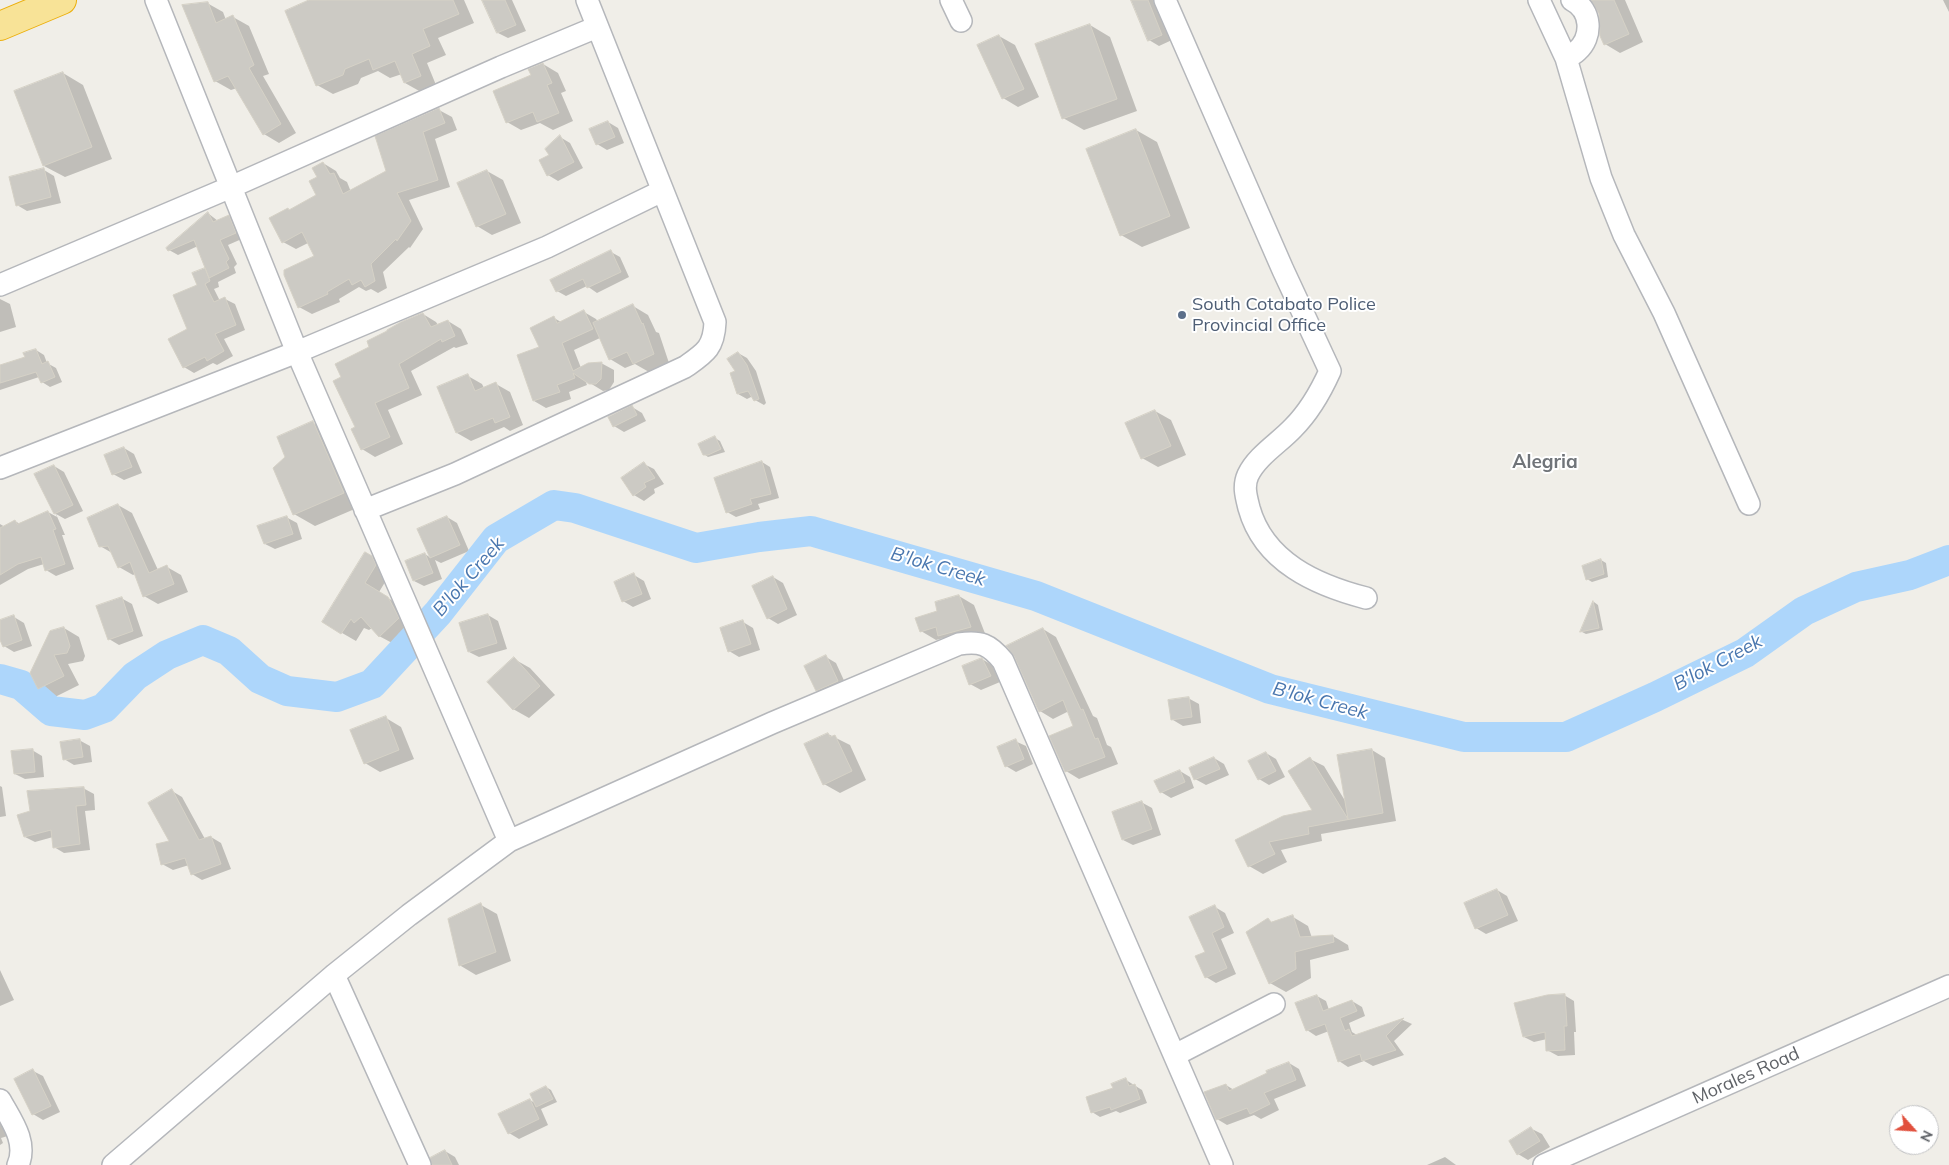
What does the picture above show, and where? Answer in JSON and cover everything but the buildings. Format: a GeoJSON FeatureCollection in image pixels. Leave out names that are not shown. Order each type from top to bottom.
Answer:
{"type":"FeatureCollection","features":[{"type":"Feature","properties":{"kind":"highway"},"geometry":{"type":"LineString","coordinates":[[0,26],[62,0]]}},
{"type":"Feature","properties":{"kind":"street"},"geometry":{"type":"LineString","coordinates":[[156,0],[297,352],[509,840]]}},
{"type":"Feature","properties":{"kind":"street"},"geometry":{"type":"LineString","coordinates":[[365,510],[455,474],[685,367],[704,354],[712,342],[715,322],[587,0]]}},
{"type":"Feature","properties":{"kind":"street"},"geometry":{"type":"LineString","coordinates":[[951,0],[961,21]]}},
{"type":"Feature","properties":{"kind":"street"},"geometry":{"type":"LineString","coordinates":[[1165,0],[1330,371],[1322,388],[1294,427],[1257,461],[1248,475],[1244,490],[1252,516],[1265,542],[1305,576],[1322,585],[1366,598]]}},
{"type":"Feature","properties":{"kind":"street"},"geometry":{"type":"LineString","coordinates":[[1539,0],[1566,58],[1580,100],[1601,178],[1624,235],[1664,313],[1749,504]]}},
{"type":"Feature","properties":{"kind":"street"},"geometry":{"type":"LineString","coordinates":[[1566,58],[1577,51],[1583,43],[1588,28],[1587,15],[1581,4],[1572,0]]}},
{"type":"Feature","properties":{"kind":"street"},"geometry":{"type":"LineString","coordinates":[[0,285],[231,187],[501,67],[597,27]]}},
{"type":"Feature","properties":{"kind":"street"},"geometry":{"type":"LineString","coordinates":[[0,468],[297,352],[547,247],[662,190]]}},
{"type":"Feature","properties":{"kind":"street"},"geometry":{"type":"LineString","coordinates":[[113,1165],[334,975],[409,915],[509,840],[754,730],[959,644],[972,642],[984,644],[995,651],[1003,660],[1222,1165]]}},
{"type":"Feature","properties":{"kind":"street"},"geometry":{"type":"LineString","coordinates":[[334,975],[420,1165]]}},
{"type":"Feature","properties":{"kind":"street","name":"Morales Road"},"geometry":{"type":"LineString","coordinates":[[1544,1165],[1949,986]]}},
{"type":"Feature","properties":{"kind":"street"},"geometry":{"type":"LineString","coordinates":[[1175,1055],[1274,1004]]}},
{"type":"Feature","properties":{"kind":"street"},"geometry":{"type":"LineString","coordinates":[[0,1100],[18,1135],[23,1152],[18,1165]]}},
{"type":"Feature","properties":{"kind":"waterway","name":"B'lok Creek"},"geometry":{"type":"LineString","coordinates":[[0,679],[21,685],[51,711],[85,715],[104,708],[135,676],[167,655],[203,640],[229,651],[260,679],[287,691],[337,697],[372,684],[438,613],[496,539],[554,505],[575,508],[696,548],[759,537],[811,531],[1036,596],[1270,689],[1464,737],[1566,737],[1655,697],[1745,653],[1804,611],[1856,587],[1910,575],[1949,560]]}},
{"type":"Feature","properties":{"kind":"place","name":"South Cotabato Police Provincial Office"},"geometry":{"type":"Point","coordinates":[1182,315]}},
{"type":"Feature","properties":{"kind":"district","name":"Alegria"},"geometry":{"type":"Point","coordinates":[1545,462]}}]}
